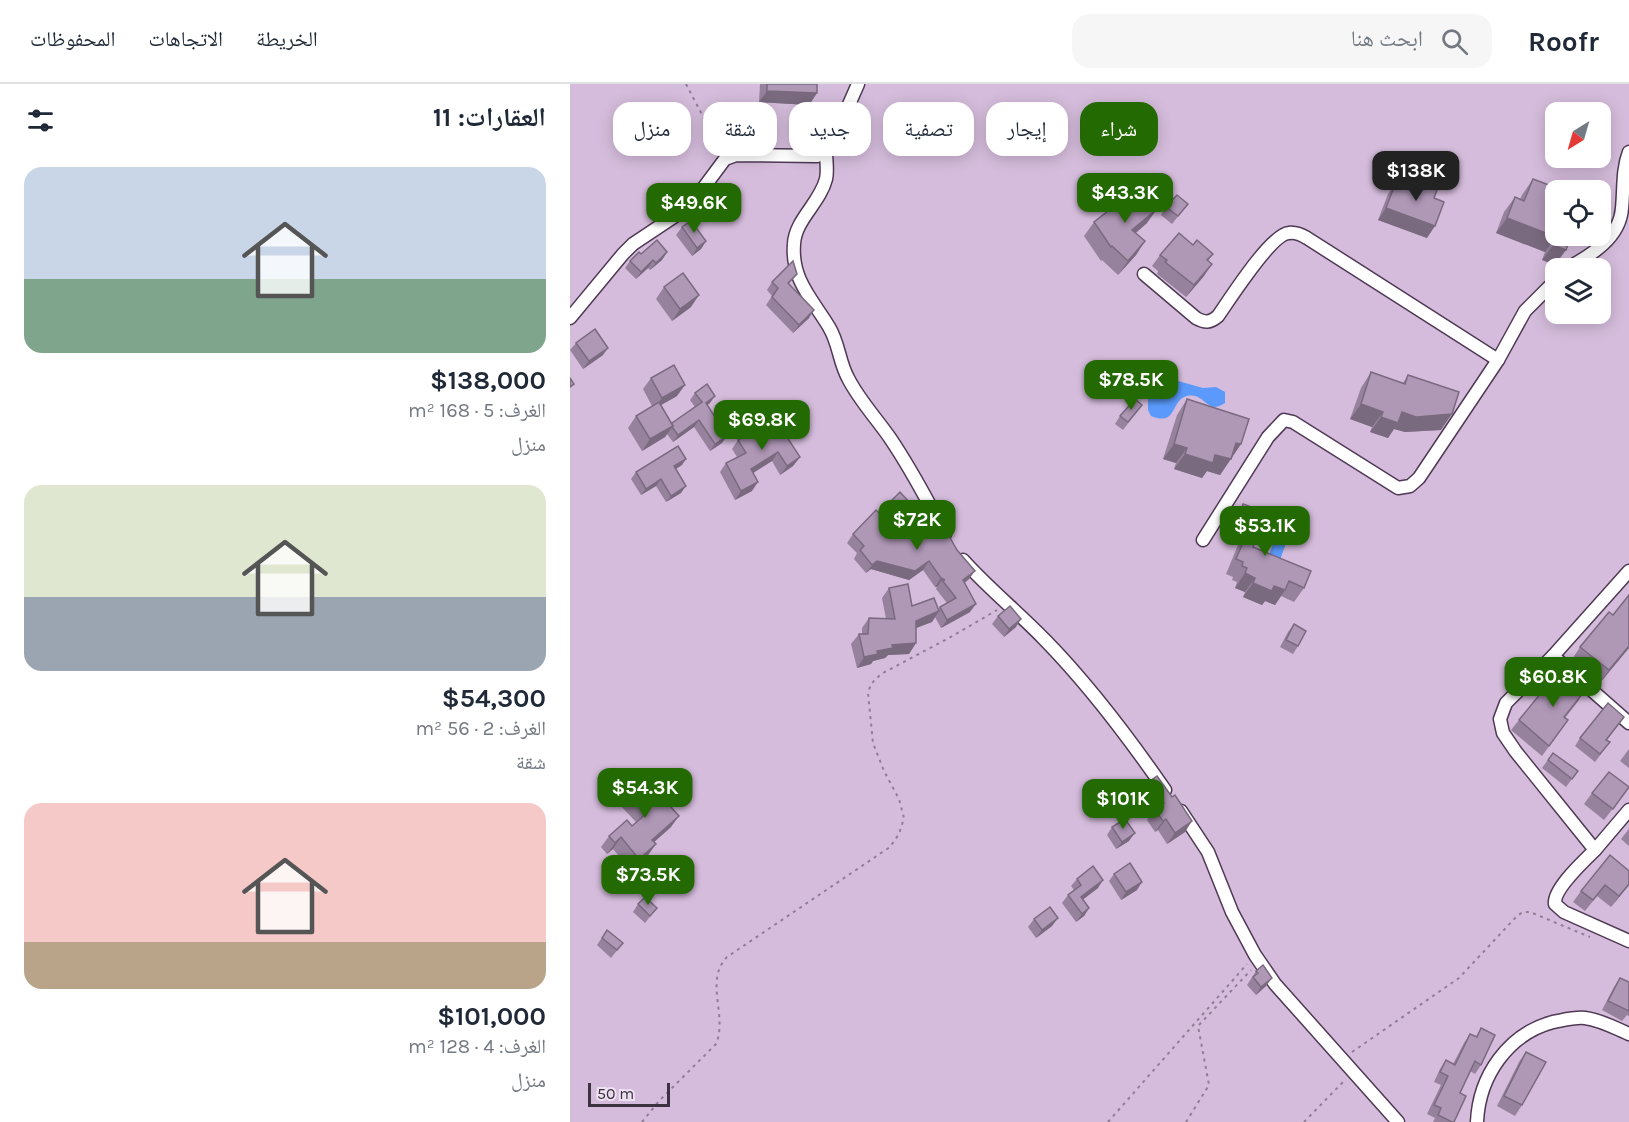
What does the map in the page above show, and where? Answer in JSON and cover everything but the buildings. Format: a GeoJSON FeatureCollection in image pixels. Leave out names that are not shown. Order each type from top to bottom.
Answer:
{"type":"FeatureCollection","features":[{"type":"Feature","properties":{"kind":"street"},"geometry":{"type":"LineString","coordinates":[[850,102],[858,84]]}},
{"type":"Feature","properties":{"kind":"street"},"geometry":{"type":"LineString","coordinates":[[1585,258],[1600,249],[1616,227],[1622,211],[1624,172],[1629,152]]}},
{"type":"Feature","properties":{"kind":"street"},"geometry":{"type":"LineString","coordinates":[[570,318],[633,244],[690,206],[725,159],[736,156],[789,156]]}},
{"type":"Feature","properties":{"kind":"street"},"geometry":{"type":"LineString","coordinates":[[826,156],[826,179],[798,228],[794,244],[795,260],[800,281],[837,344],[848,379],[917,479],[952,545],[971,569],[1045,640],[1086,686],[1130,740],[1184,816],[1208,852],[1232,912],[1257,958],[1275,984],[1398,1122]]}},
{"type":"Feature","properties":{"kind":"street"},"geometry":{"type":"LineString","coordinates":[[1144,274],[1196,318],[1204,322],[1212,321],[1264,252],[1279,237],[1288,233],[1298,234],[1308,238],[1498,360]]}},
{"type":"Feature","properties":{"kind":"street"},"geometry":{"type":"LineString","coordinates":[[1203,540],[1268,437],[1284,420],[1293,422],[1398,488],[1410,486],[1419,478],[1498,360],[1525,311],[1545,291]]}},
{"type":"Feature","properties":{"kind":"street"},"geometry":{"type":"LineString","coordinates":[[1595,850],[1503,733],[1500,719],[1506,703],[1624,586],[1629,571]]}},
{"type":"Feature","properties":{"kind":"street"},"geometry":{"type":"LineString","coordinates":[[1553,656],[1629,723]]}},
{"type":"Feature","properties":{"kind":"street"},"geometry":{"type":"LineString","coordinates":[[1629,810],[1555,897],[1555,904],[1564,912],[1629,941]]}},
{"type":"Feature","properties":{"kind":"street"},"geometry":{"type":"LineString","coordinates":[[1477,1122],[1478,1104],[1489,1075],[1510,1046],[1532,1030],[1568,1019],[1581,1018],[1603,1022],[1629,1034]]}},
{"type":"Feature","properties":{"kind":"path"},"geometry":{"type":"LineString","coordinates":[[686,84],[725,159]]}},
{"type":"Feature","properties":{"kind":"path"},"geometry":{"type":"LineString","coordinates":[[642,1122],[659,1101],[716,1044],[720,1035],[716,982],[720,964],[809,900],[890,847],[898,834],[904,818],[899,799],[884,771],[873,743],[868,693],[871,684],[881,674],[1007,604]]}},
{"type":"Feature","properties":{"kind":"path"},"geometry":{"type":"LineString","coordinates":[[1342,1059],[1459,978],[1516,916],[1523,912],[1530,912],[1596,940]]}},
{"type":"Feature","properties":{"kind":"path"},"geometry":{"type":"LineString","coordinates":[[1108,1122],[1257,958]]}},
{"type":"Feature","properties":{"kind":"path"},"geometry":{"type":"LineString","coordinates":[[1186,1122],[1209,1085],[1198,1026],[1257,958]]}},
{"type":"Feature","properties":{"kind":"path"},"geometry":{"type":"LineString","coordinates":[[1304,1122],[1350,1075]]}},
{"type":"Feature","properties":{"kind":"water"},"geometry":{"type":"Polygon","coordinates":[[[1178,381],[1203,388],[1216,387],[1225,392],[1225,403],[1214,407],[1198,397],[1187,396],[1178,402],[1170,416],[1160,418],[1151,416],[1148,410],[1148,397],[1159,385],[1178,381]]]}},
{"type":"Feature","properties":{"kind":"water"},"geometry":{"type":"Polygon","coordinates":[[[1276,534],[1288,538],[1280,560],[1269,556],[1276,534]]]}}]}
